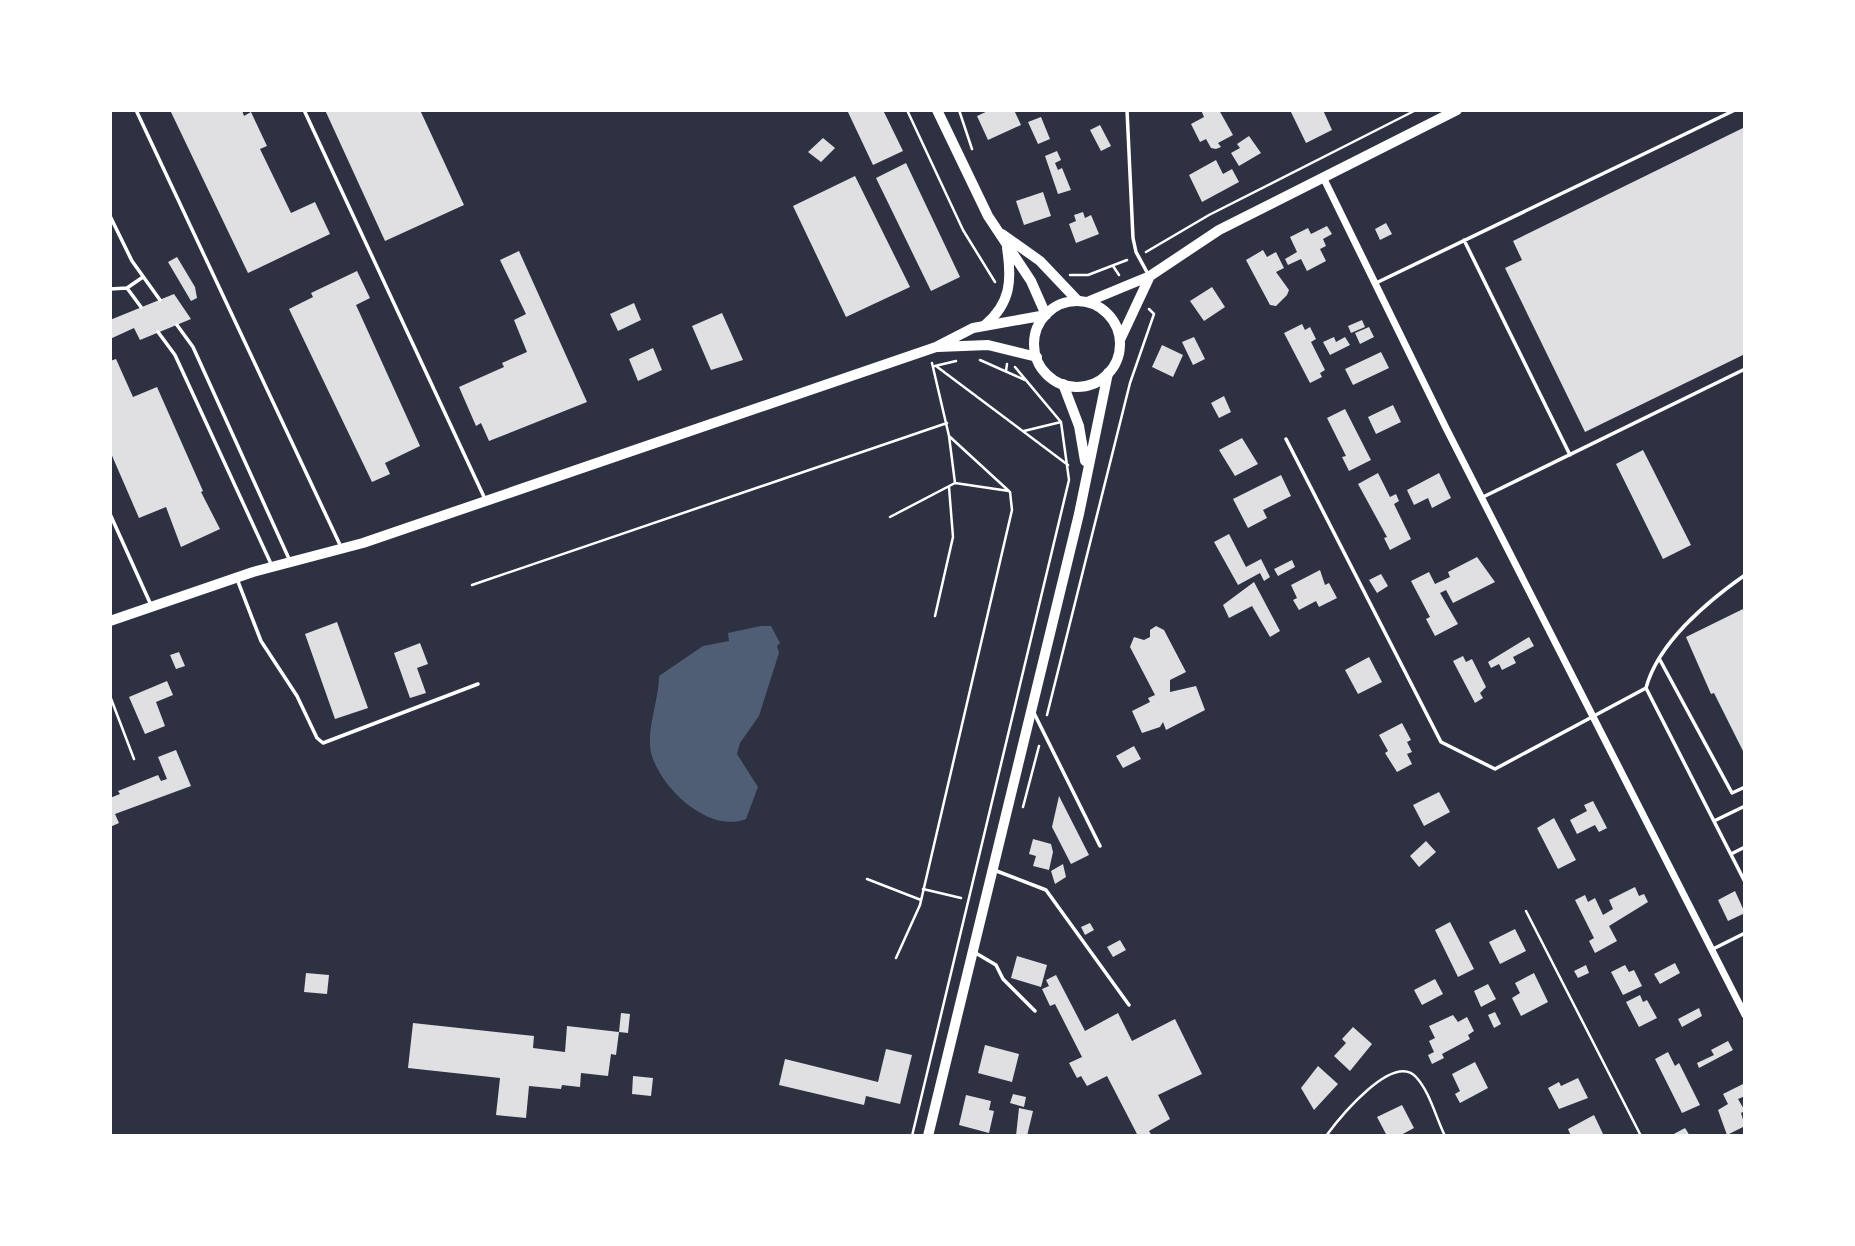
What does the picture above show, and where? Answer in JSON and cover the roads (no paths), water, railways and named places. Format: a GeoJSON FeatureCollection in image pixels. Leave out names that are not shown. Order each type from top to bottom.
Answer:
{"type":"FeatureCollection","features":[{"type":"Feature","properties":{"kind":"main road"},"geometry":{"type":"LineString","coordinates":[[1150,276],[1120,340],[1115,364],[1108,373],[1092,384],[1063,384],[1047,373],[1037,357],[1036,335],[1046,315],[1057,306],[1083,301],[1150,276],[1219,230],[1457,110]]}},
{"type":"Feature","properties":{"kind":"main road"},"geometry":{"type":"LineString","coordinates":[[1083,301],[1106,312],[1113,320],[1120,340]]}},
{"type":"Feature","properties":{"kind":"main road"},"geometry":{"type":"LineString","coordinates":[[110,621],[237,578],[342,549],[486,501],[931,349],[985,324],[1046,315]]}},
{"type":"Feature","properties":{"kind":"main road"},"geometry":{"type":"LineString","coordinates":[[931,349],[988,345],[1037,357]]}},
{"type":"Feature","properties":{"kind":"street"},"geometry":{"type":"LineString","coordinates":[[937,110],[995,230],[1031,281],[1046,315]]}},
{"type":"Feature","properties":{"kind":"street"},"geometry":{"type":"LineString","coordinates":[[1323,177],[1482,498],[1745,1015]]}},
{"type":"Feature","properties":{"kind":"street"},"geometry":{"type":"LineString","coordinates":[[995,230],[1040,261],[1083,301]]}},
{"type":"Feature","properties":{"kind":"street"},"geometry":{"type":"LineString","coordinates":[[985,324],[1001,309],[1009,289],[1007,248]]}},
{"type":"Feature","properties":{"kind":"street"},"geometry":{"type":"LineString","coordinates":[[928,1136],[1079,514],[1086,469],[1100,423],[1102,396],[1108,373]]}},
{"type":"Feature","properties":{"kind":"street"},"geometry":{"type":"LineString","coordinates":[[1063,384],[1079,426],[1086,469]]}},
{"type":"Feature","properties":{"kind":"lane"},"geometry":{"type":"LineString","coordinates":[[136,110],[342,549]]}},
{"type":"Feature","properties":{"kind":"lane"},"geometry":{"type":"LineString","coordinates":[[304,110],[486,501]]}},
{"type":"Feature","properties":{"kind":"lane"},"geometry":{"type":"LineString","coordinates":[[1127,110],[1133,238],[1137,255],[1150,276]]}},
{"type":"Feature","properties":{"kind":"lane"},"geometry":{"type":"LineString","coordinates":[[1376,283],[1735,110]]}},
{"type":"Feature","properties":{"kind":"lane"},"geometry":{"type":"LineString","coordinates":[[110,216],[160,300]]}},
{"type":"Feature","properties":{"kind":"lane"},"geometry":{"type":"LineString","coordinates":[[1464,240],[1570,455]]}},
{"type":"Feature","properties":{"kind":"lane"},"geometry":{"type":"LineString","coordinates":[[110,289],[127,288],[144,277]]}},
{"type":"Feature","properties":{"kind":"lane"},"geometry":{"type":"LineString","coordinates":[[127,288],[141,307]]}},
{"type":"Feature","properties":{"kind":"lane"},"geometry":{"type":"LineString","coordinates":[[177,325],[193,347],[291,563]]}},
{"type":"Feature","properties":{"kind":"lane"},"geometry":{"type":"LineString","coordinates":[[158,332],[175,355],[272,568]]}},
{"type":"Feature","properties":{"kind":"lane"},"geometry":{"type":"LineString","coordinates":[[1482,498],[1745,369]]}},
{"type":"Feature","properties":{"kind":"lane"},"geometry":{"type":"LineString","coordinates":[[1286,439],[1441,742],[1495,769],[1646,688]]}},
{"type":"Feature","properties":{"kind":"lane"},"geometry":{"type":"LineString","coordinates":[[110,514],[152,607]]}},
{"type":"Feature","properties":{"kind":"lane"},"geometry":{"type":"LineString","coordinates":[[1745,575],[1693,617],[1650,674],[1646,688],[1745,882]]}},
{"type":"Feature","properties":{"kind":"lane"},"geometry":{"type":"LineString","coordinates":[[237,578],[261,641],[298,696],[317,738],[323,743],[478,684]]}},
{"type":"Feature","properties":{"kind":"lane"},"geometry":{"type":"LineString","coordinates":[[1660,659],[1732,793],[1745,787]]}},
{"type":"Feature","properties":{"kind":"lane"},"geometry":{"type":"LineString","coordinates":[[1031,708],[1100,846]]}},
{"type":"Feature","properties":{"kind":"lane"},"geometry":{"type":"LineString","coordinates":[[1714,821],[1745,806]]}},
{"type":"Feature","properties":{"kind":"lane"},"geometry":{"type":"LineString","coordinates":[[1730,854],[1745,847]]}},
{"type":"Feature","properties":{"kind":"lane"},"geometry":{"type":"LineString","coordinates":[[992,870],[1045,890],[1129,1005]]}},
{"type":"Feature","properties":{"kind":"lane"},"geometry":{"type":"LineString","coordinates":[[1712,950],[1745,933]]}},
{"type":"Feature","properties":{"kind":"lane"},"geometry":{"type":"LineString","coordinates":[[972,951],[996,965],[1003,979],[1035,1011]]}},
{"type":"Feature","properties":{"kind":"water"},"geometry":{"type":"Polygon","coordinates":[[[771,626],[780,643],[777,646],[779,653],[759,716],[740,743],[737,754],[758,787],[746,819],[731,822],[716,820],[702,814],[675,793],[656,766],[651,753],[650,734],[659,676],[703,646],[729,641],[728,633],[771,626]]]}}]}
